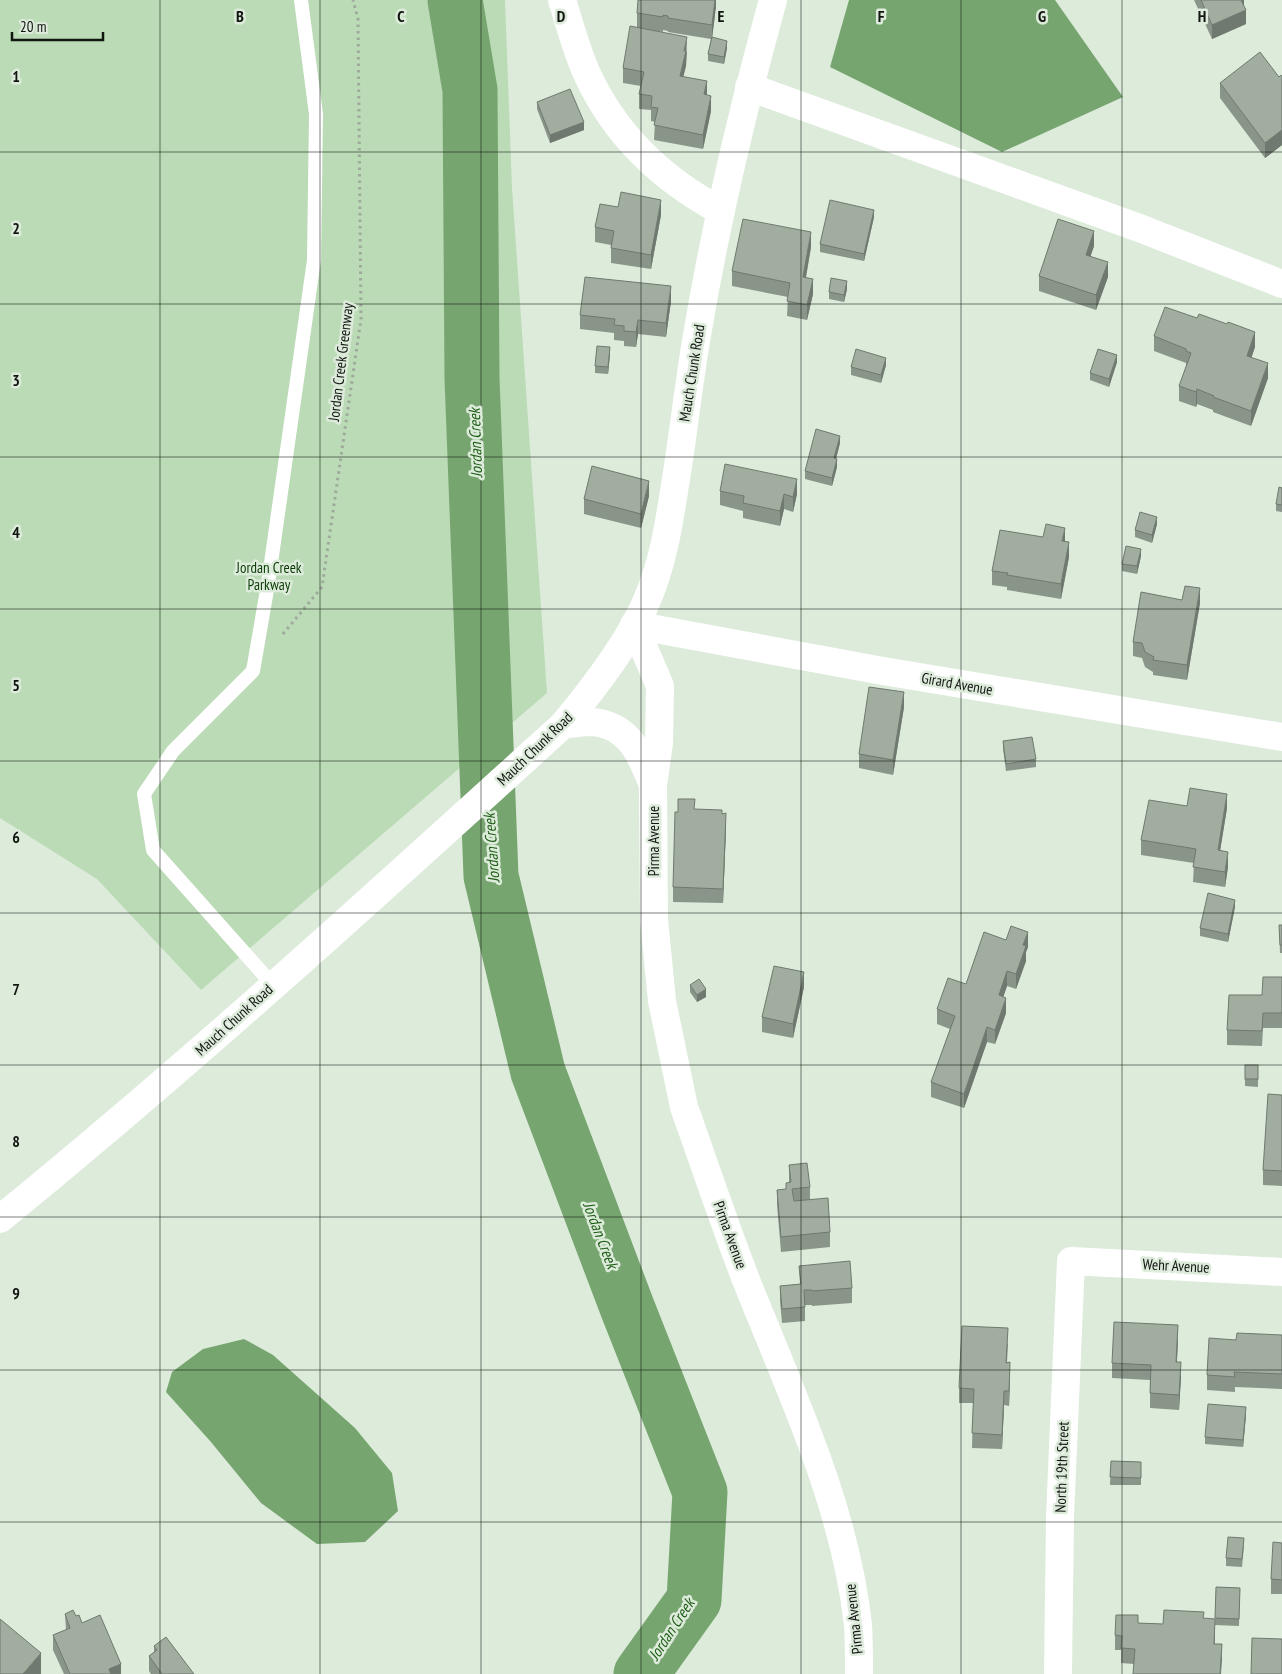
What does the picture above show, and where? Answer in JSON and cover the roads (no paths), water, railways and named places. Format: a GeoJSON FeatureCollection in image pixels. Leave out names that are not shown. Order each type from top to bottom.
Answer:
{"type":"FeatureCollection","features":[{"type":"Feature","properties":{"kind":"street"},"geometry":{"type":"LineString","coordinates":[[562,0],[588,75],[607,111],[630,142],[665,175],[696,197],[721,211]]}},
{"type":"Feature","properties":{"kind":"street","name":"Mauch Chunk Road"},"geometry":{"type":"LineString","coordinates":[[0,1219],[158,1086],[408,866],[564,724],[600,679],[646,602],[667,537],[696,340],[721,211],[749,87],[773,0]]}},
{"type":"Feature","properties":{"kind":"street"},"geometry":{"type":"LineString","coordinates":[[749,87],[1142,229],[1282,284]]}},
{"type":"Feature","properties":{"kind":"street","name":"Girard Avenue"},"geometry":{"type":"LineString","coordinates":[[634,625],[883,671],[1282,737]]}},
{"type":"Feature","properties":{"kind":"street","name":"Pirma Avenue"},"geometry":{"type":"LineString","coordinates":[[634,625],[660,686],[659,743],[653,785],[654,920],[662,1001],[678,1081],[684,1107],[742,1270],[811,1441],[830,1495],[849,1570],[858,1626],[859,1674]]}},
{"type":"Feature","properties":{"kind":"street","name":"Pirma Avenue"},"geometry":{"type":"LineString","coordinates":[[564,724],[592,722],[612,726],[628,739],[640,754],[653,785]]}},
{"type":"Feature","properties":{"kind":"street","name":"Wehr Avenue"},"geometry":{"type":"LineString","coordinates":[[1071,1261],[1282,1272]]}},
{"type":"Feature","properties":{"kind":"street","name":"North 19th Street"},"geometry":{"type":"LineString","coordinates":[[1058,1674],[1060,1517],[1071,1261]]}},
{"type":"Feature","properties":{"kind":"lane"},"geometry":{"type":"LineString","coordinates":[[273,985],[153,850],[144,794],[173,751],[253,671],[268,584],[314,260],[316,114],[301,0]]}},
{"type":"Feature","properties":{"kind":"waterway","name":"Jordan Creek"},"geometry":{"type":"LineString","coordinates":[[455,0],[470,90],[472,378],[491,876],[538,1072],[627,1307],[700,1492],[694,1600],[641,1674]]}},
{"type":"Feature","properties":{"kind":"park label","name":"Jordan Creek Parkway"},"geometry":{"type":"Point","coordinates":[269,576]}}]}
